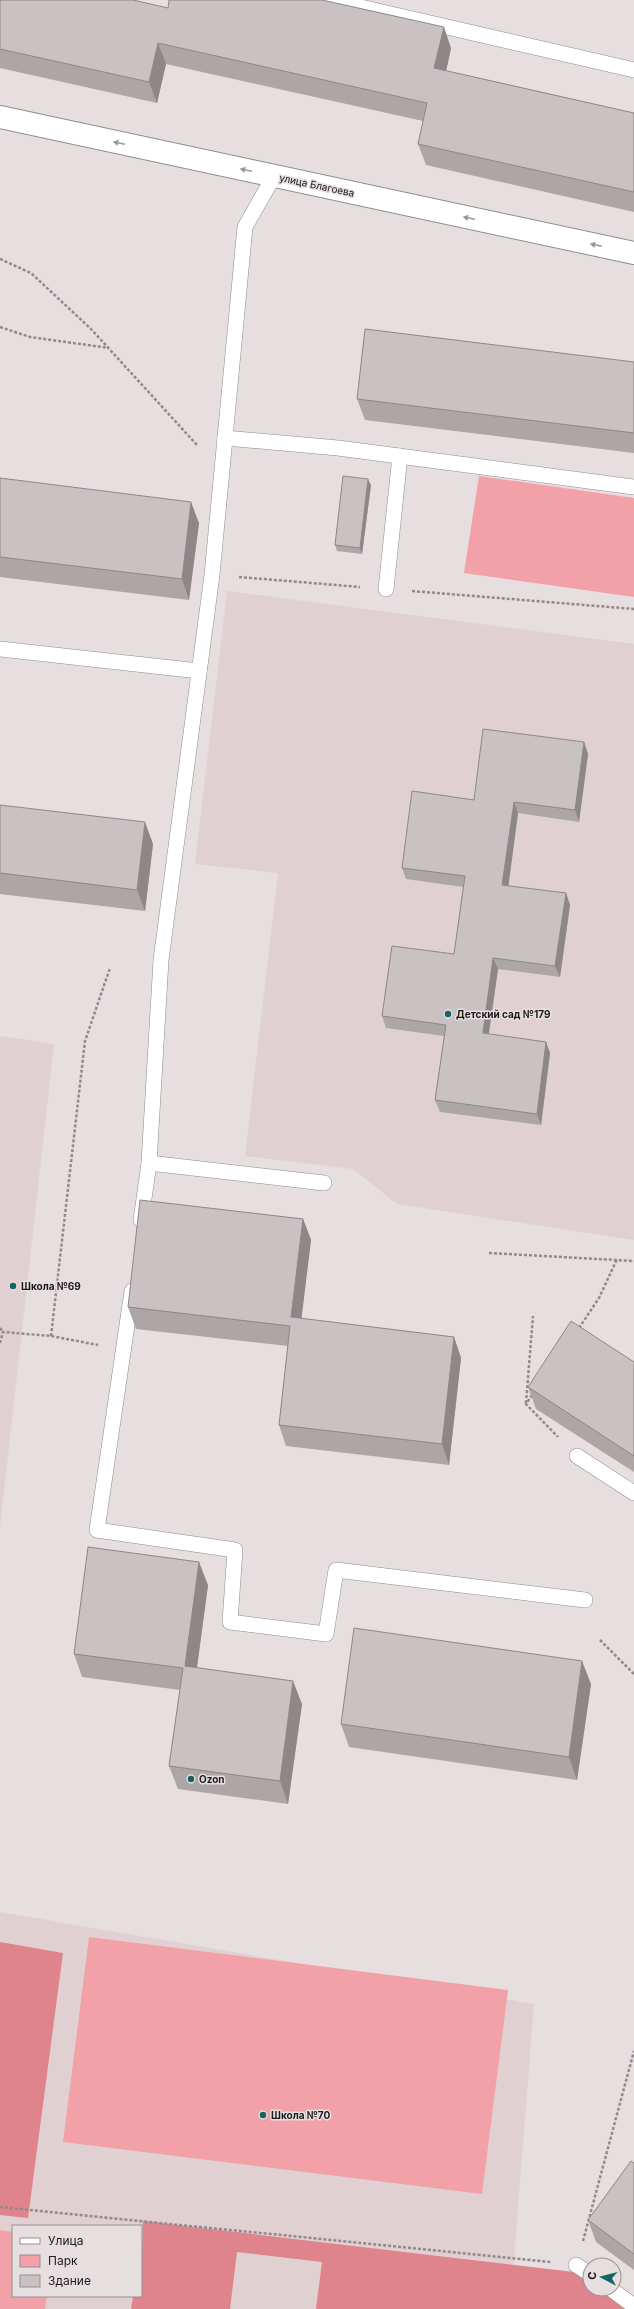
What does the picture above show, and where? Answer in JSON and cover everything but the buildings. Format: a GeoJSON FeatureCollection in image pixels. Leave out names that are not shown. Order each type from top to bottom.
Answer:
{"type":"FeatureCollection","features":[{"type":"Feature","properties":{"kind":"street","name":"улица Благоева"},"geometry":{"type":"LineString","coordinates":[[0,117],[634,253]]}},
{"type":"Feature","properties":{"kind":"lane"},"geometry":{"type":"LineString","coordinates":[[330,0],[634,70]]}},
{"type":"Feature","properties":{"kind":"lane"},"geometry":{"type":"LineString","coordinates":[[140,1233],[149,1163],[161,960],[212,575],[246,227],[274,176]]}},
{"type":"Feature","properties":{"kind":"lane"},"geometry":{"type":"LineString","coordinates":[[225,438],[338,448],[634,488]]}},
{"type":"Feature","properties":{"kind":"lane"},"geometry":{"type":"LineString","coordinates":[[386,589],[400,456]]}},
{"type":"Feature","properties":{"kind":"lane"},"geometry":{"type":"LineString","coordinates":[[0,649],[199,671]]}},
{"type":"Feature","properties":{"kind":"lane"},"geometry":{"type":"LineString","coordinates":[[149,1163],[324,1183]]}},
{"type":"Feature","properties":{"kind":"lane"},"geometry":{"type":"LineString","coordinates":[[133,1280],[97,1530],[235,1550],[230,1622],[326,1634],[336,1570],[585,1600]]}},
{"type":"Feature","properties":{"kind":"lane"},"geometry":{"type":"LineString","coordinates":[[577,1456],[634,1493]]}},
{"type":"Feature","properties":{"kind":"lane"},"geometry":{"type":"LineString","coordinates":[[576,2265],[582,2269]]}},
{"type":"Feature","properties":{"kind":"lane"},"geometry":{"type":"LineString","coordinates":[[621,2297],[634,2306]]}},
{"type":"Feature","properties":{"kind":"path"},"geometry":{"type":"LineString","coordinates":[[0,259],[31,273],[109,348],[198,447]]}},
{"type":"Feature","properties":{"kind":"path"},"geometry":{"type":"LineString","coordinates":[[0,327],[30,338],[109,348]]}},
{"type":"Feature","properties":{"kind":"path"},"geometry":{"type":"LineString","coordinates":[[212,575],[634,609]]}},
{"type":"Feature","properties":{"kind":"path"},"geometry":{"type":"LineString","coordinates":[[51,1336],[85,1041],[110,968]]}},
{"type":"Feature","properties":{"kind":"path"},"geometry":{"type":"LineString","coordinates":[[489,1253],[634,1261]]}},
{"type":"Feature","properties":{"kind":"path"},"geometry":{"type":"LineString","coordinates":[[578,1329],[600,1298],[617,1259]]}},
{"type":"Feature","properties":{"kind":"path"},"geometry":{"type":"LineString","coordinates":[[533,1316],[526,1404],[577,1456]]}},
{"type":"Feature","properties":{"kind":"path"},"geometry":{"type":"LineString","coordinates":[[0,1328],[3,1332],[51,1336],[124,1350]]}},
{"type":"Feature","properties":{"kind":"path"},"geometry":{"type":"LineString","coordinates":[[0,1343],[3,1332]]}},
{"type":"Feature","properties":{"kind":"path"},"geometry":{"type":"LineString","coordinates":[[526,1404],[535,1392]]}},
{"type":"Feature","properties":{"kind":"path"},"geometry":{"type":"LineString","coordinates":[[600,1640],[634,1674]]}},
{"type":"Feature","properties":{"kind":"path"},"geometry":{"type":"LineString","coordinates":[[0,2207],[576,2265],[634,2051]]}},
{"type":"Feature","properties":{"kind":"path"},"geometry":{"type":"LineString","coordinates":[[586,2232],[591,2226]]}},
{"type":"Feature","properties":{"kind":"shaded area","name":"Детский сад №179"},"geometry":{"type":"Polygon","coordinates":[[[227,591],[634,644],[634,1240],[397,1204],[353,1169],[245,1156],[278,873],[195,864],[227,591]]]}},
{"type":"Feature","properties":{"kind":"shaded area","name":"Школа №69"},"geometry":{"type":"Polygon","coordinates":[[[0,1036],[54,1044],[0,1527],[0,1036]]]}},
{"type":"Feature","properties":{"kind":"shaded area","name":"Школа №70"},"geometry":{"type":"Polygon","coordinates":[[[0,1912],[534,2004],[510,2309],[0,2309],[0,1912]]]}},
{"type":"Feature","properties":{"kind":"shaded area"},"geometry":{"type":"Polygon","coordinates":[[[0,1942],[63,1953],[28,2218],[0,2215],[0,1942]]]}},
{"type":"Feature","properties":{"kind":"shaded area"},"geometry":{"type":"Polygon","coordinates":[[[143,2221],[574,2272],[582,2278],[582,2297],[609,2297],[625,2309],[316,2309],[322,2262],[237,2252],[230,2309],[131,2309],[133,2297],[142,2297],[143,2221]]]}},
{"type":"Feature","properties":{"kind":"green space"},"geometry":{"type":"Polygon","coordinates":[[[479,476],[634,498],[634,597],[464,573],[479,476]]]}},
{"type":"Feature","properties":{"kind":"green space"},"geometry":{"type":"Polygon","coordinates":[[[89,1937],[508,1990],[482,2194],[63,2142],[89,1937]]]}},
{"type":"Feature","properties":{"kind":"green space"},"geometry":{"type":"Polygon","coordinates":[[[0,2230],[12,2232],[12,2297],[47,2297],[45,2309],[0,2309],[0,2230]]]}},
{"type":"Feature","properties":{"kind":"place","name":"Детский сад №179"},"geometry":{"type":"Point","coordinates":[448,1014]}},
{"type":"Feature","properties":{"kind":"place","name":"Школа №69"},"geometry":{"type":"Point","coordinates":[13,1286]}},
{"type":"Feature","properties":{"kind":"place","name":"Ozon"},"geometry":{"type":"Point","coordinates":[191,1779]}},
{"type":"Feature","properties":{"kind":"place","name":"Школа №70"},"geometry":{"type":"Point","coordinates":[263,2115]}}]}
